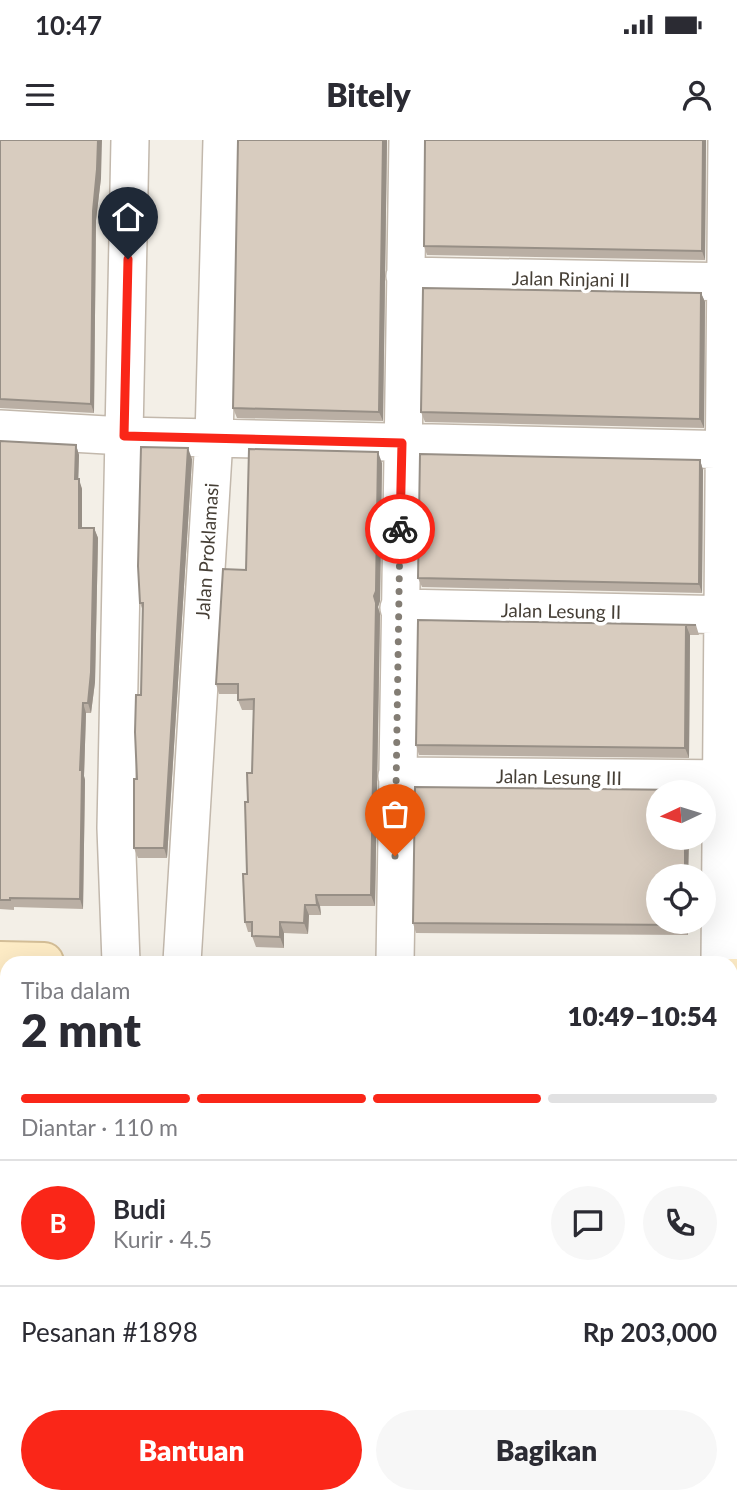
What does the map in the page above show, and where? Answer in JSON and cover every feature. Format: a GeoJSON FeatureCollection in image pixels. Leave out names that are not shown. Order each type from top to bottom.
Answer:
{"type":"FeatureCollection","features":[{"type":"Feature","properties":{"kind":"street"},"geometry":{"type":"LineString","coordinates":[[121,956],[116,828],[130,140]]}},
{"type":"Feature","properties":{"kind":"street","name":"Jalan Proklamasi"},"geometry":{"type":"LineString","coordinates":[[182,956],[214,438],[222,140]]}},
{"type":"Feature","properties":{"kind":"street"},"geometry":{"type":"LineString","coordinates":[[394,956],[408,140]]}},
{"type":"Feature","properties":{"kind":"street"},"geometry":{"type":"LineString","coordinates":[[720,956],[729,779],[731,282],[727,140]]}},
{"type":"Feature","properties":{"kind":"street","name":"Jalan Rinjani II"},"geometry":{"type":"LineString","coordinates":[[405,276],[731,282]]}},
{"type":"Feature","properties":{"kind":"street"},"geometry":{"type":"LineString","coordinates":[[0,429],[124,436],[731,450]]}},
{"type":"Feature","properties":{"kind":"street","name":"Jalan Lesung II"},"geometry":{"type":"LineString","coordinates":[[399,608],[730,614]]}},
{"type":"Feature","properties":{"kind":"street","name":"Jalan Lesung III"},"geometry":{"type":"LineString","coordinates":[[397,776],[729,779]]}},
{"type":"Feature","properties":{"kind":"building"},"geometry":{"type":"Polygon","coordinates":[[[0,140],[98,140],[93,211],[91,404],[0,399],[0,140]]]}},
{"type":"Feature","properties":{"kind":"building"},"geometry":{"type":"Polygon","coordinates":[[[238,140],[383,140],[379,412],[233,408],[238,140]]]}},
{"type":"Feature","properties":{"kind":"building"},"geometry":{"type":"Polygon","coordinates":[[[425,140],[703,140],[702,251],[424,246],[425,140]]]}},
{"type":"Feature","properties":{"kind":"building"},"geometry":{"type":"Polygon","coordinates":[[[423,288],[701,293],[700,419],[421,412],[423,288]]]}},
{"type":"Feature","properties":{"kind":"building"},"geometry":{"type":"Polygon","coordinates":[[[0,441],[76,445],[75,479],[79,479],[79,528],[94,528],[91,672],[88,703],[83,703],[80,770],[80,899],[0,900],[0,441]]]}},
{"type":"Feature","properties":{"kind":"building"},"geometry":{"type":"Polygon","coordinates":[[[141,447],[188,448],[164,848],[134,848],[136,695],[141,695],[143,603],[140,603],[138,566],[141,447]]]}},
{"type":"Feature","properties":{"kind":"building"},"geometry":{"type":"Polygon","coordinates":[[[249,449],[378,452],[371,895],[316,895],[317,905],[305,905],[304,923],[280,922],[280,937],[252,936],[252,922],[245,922],[245,802],[248,802],[247,773],[252,773],[254,699],[238,700],[238,684],[216,684],[223,569],[246,570],[249,449]]]}},
{"type":"Feature","properties":{"kind":"building"},"geometry":{"type":"Polygon","coordinates":[[[420,454],[700,460],[699,584],[418,578],[420,454]]]}},
{"type":"Feature","properties":{"kind":"building"},"geometry":{"type":"Polygon","coordinates":[[[418,620],[696,625],[686,625],[685,748],[416,745],[418,620]]]}},
{"type":"Feature","properties":{"kind":"building"},"geometry":{"type":"Polygon","coordinates":[[[415,787],[646,790],[646,850],[685,850],[685,864],[646,864],[646,925],[413,923],[415,787]]]}},
{"type":"Feature","properties":{"kind":"way so far"},"geometry":{"type":"LineString","coordinates":[[395,856],[400,529]]}},
{"type":"Feature","properties":{"kind":"route"},"geometry":{"type":"LineString","coordinates":[[128,259],[124,436],[402,443],[400,529]]}}]}
